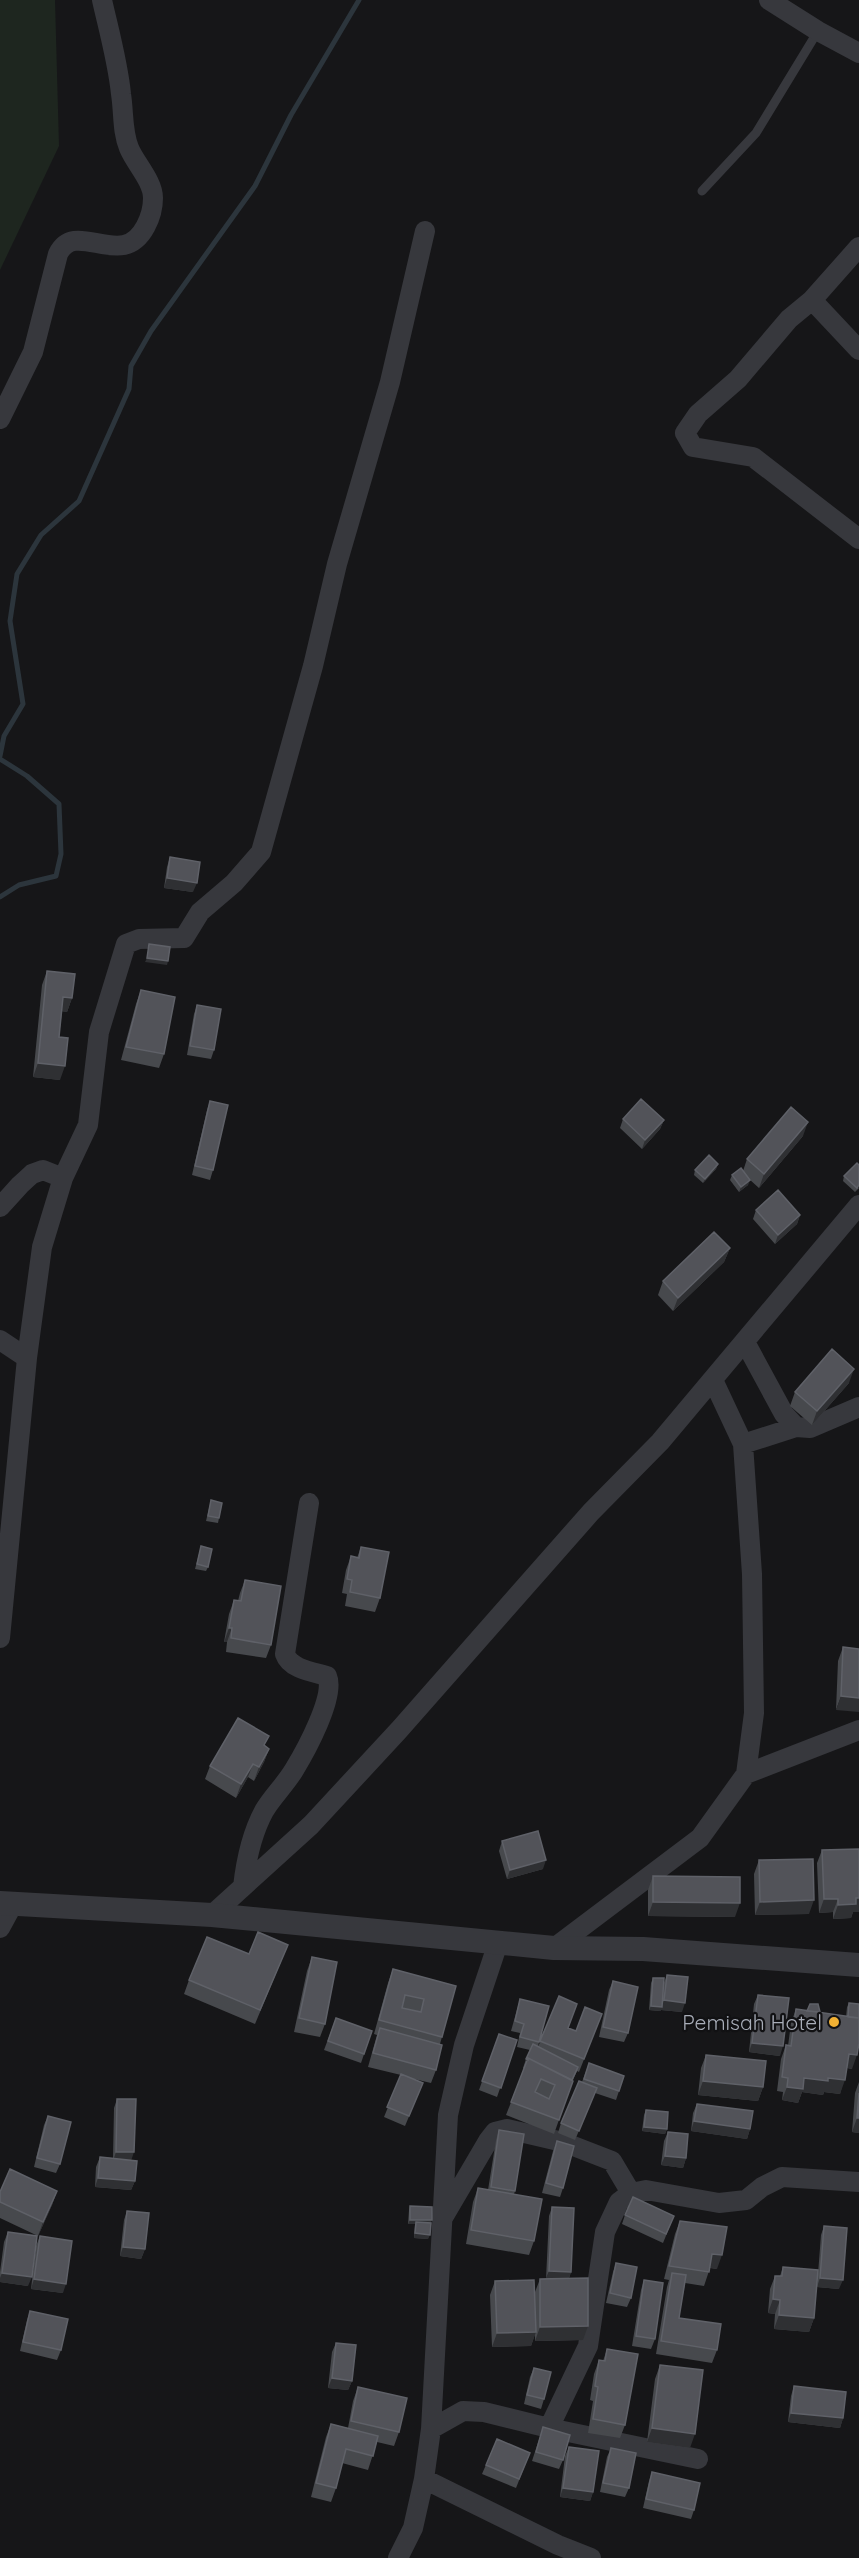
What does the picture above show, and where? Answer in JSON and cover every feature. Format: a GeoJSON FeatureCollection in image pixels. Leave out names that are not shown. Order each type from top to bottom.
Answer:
{"type":"FeatureCollection","features":[{"type":"Feature","properties":{"kind":"street"},"geometry":{"type":"LineString","coordinates":[[0,419],[33,352],[62,245],[73,239],[123,245],[132,242],[146,227],[152,211],[153,194],[129,149],[123,128],[121,94],[102,0]]}},
{"type":"Feature","properties":{"kind":"street"},"geometry":{"type":"LineString","coordinates":[[769,0],[859,52]]}},
{"type":"Feature","properties":{"kind":"street"},"geometry":{"type":"LineString","coordinates":[[0,1638],[27,1358],[42,1247],[63,1178],[88,1125],[99,1032],[126,944],[139,939],[184,938],[200,912],[234,882],[261,852],[313,666],[337,564],[390,382],[425,231]]}},
{"type":"Feature","properties":{"kind":"street"},"geometry":{"type":"LineString","coordinates":[[859,247],[812,300],[789,319],[738,379],[698,414],[686,434],[693,447],[753,457],[859,539]]}},
{"type":"Feature","properties":{"kind":"street"},"geometry":{"type":"LineString","coordinates":[[812,300],[859,350]]}},
{"type":"Feature","properties":{"kind":"street"},"geometry":{"type":"LineString","coordinates":[[0,1207],[32,1174],[43,1170],[63,1178]]}},
{"type":"Feature","properties":{"kind":"street"},"geometry":{"type":"LineString","coordinates":[[212,1915],[311,1825],[391,1739],[591,1512],[660,1442],[859,1205]]}},
{"type":"Feature","properties":{"kind":"street"},"geometry":{"type":"LineString","coordinates":[[0,1340],[27,1358]]}},
{"type":"Feature","properties":{"kind":"street"},"geometry":{"type":"LineString","coordinates":[[745,1342],[784,1413],[796,1427]]}},
{"type":"Feature","properties":{"kind":"street"},"geometry":{"type":"LineString","coordinates":[[554,1948],[700,1838],[746,1774],[754,1713],[752,1574],[742,1444],[713,1380]]}},
{"type":"Feature","properties":{"kind":"street"},"geometry":{"type":"LineString","coordinates":[[742,1444],[796,1427],[810,1428],[859,1407]]}},
{"type":"Feature","properties":{"kind":"street"},"geometry":{"type":"LineString","coordinates":[[243,1887],[252,1839],[265,1810],[294,1771],[318,1725],[329,1689],[327,1676],[292,1665],[285,1654],[309,1503]]}},
{"type":"Feature","properties":{"kind":"street"},"geometry":{"type":"LineString","coordinates":[[746,1774],[859,1730]]}},
{"type":"Feature","properties":{"kind":"street"},"geometry":{"type":"LineString","coordinates":[[0,1928],[6,1904],[212,1915],[554,1948],[643,1949],[859,1965]]}},
{"type":"Feature","properties":{"kind":"street"},"geometry":{"type":"LineString","coordinates":[[398,2558],[413,2528],[424,2479],[431,2429],[448,2115],[464,2045],[498,1943]]}},
{"type":"Feature","properties":{"kind":"street"},"geometry":{"type":"LineString","coordinates":[[441,2221],[488,2141],[495,2132],[507,2129],[563,2142],[612,2161],[631,2193]]}},
{"type":"Feature","properties":{"kind":"street"},"geometry":{"type":"LineString","coordinates":[[549,2428],[588,2346],[605,2232],[619,2202],[631,2193],[646,2190],[719,2203],[746,2200],[762,2187],[782,2177],[859,2182]]}},
{"type":"Feature","properties":{"kind":"street"},"geometry":{"type":"LineString","coordinates":[[431,2429],[463,2411],[484,2412],[698,2459]]}},
{"type":"Feature","properties":{"kind":"street"},"geometry":{"type":"LineString","coordinates":[[424,2479],[558,2545],[591,2558]]}},
{"type":"Feature","properties":{"kind":"lane"},"geometry":{"type":"LineString","coordinates":[[702,191],[756,133],[818,30]]}},
{"type":"Feature","properties":{"kind":"shaded area"},"geometry":{"type":"Polygon","coordinates":[[[0,0],[55,0],[59,146],[0,270],[0,0]]]}},
{"type":"Feature","properties":{"kind":"building"},"geometry":{"type":"Polygon","coordinates":[[[170,857],[200,862],[197,883],[167,878],[170,857]]]}},
{"type":"Feature","properties":{"kind":"building"},"geometry":{"type":"Polygon","coordinates":[[[149,944],[170,947],[168,961],[147,958],[149,944]]]}},
{"type":"Feature","properties":{"kind":"building"},"geometry":{"type":"Polygon","coordinates":[[[47,971],[75,974],[72,998],[63,997],[59,1037],[68,1038],[65,1066],[38,1063],[47,971]]]}},
{"type":"Feature","properties":{"kind":"building"},"geometry":{"type":"Polygon","coordinates":[[[141,990],[175,997],[164,1054],[126,1047],[141,990]]]}},
{"type":"Feature","properties":{"kind":"building"},"geometry":{"type":"Polygon","coordinates":[[[197,1005],[221,1009],[214,1050],[190,1046],[197,1005]]]}},
{"type":"Feature","properties":{"kind":"building"},"geometry":{"type":"Polygon","coordinates":[[[641,1099],[664,1120],[645,1140],[623,1119],[641,1099]]]}},
{"type":"Feature","properties":{"kind":"building"},"geometry":{"type":"Polygon","coordinates":[[[210,1101],[228,1105],[213,1170],[195,1166],[210,1101]]]}},
{"type":"Feature","properties":{"kind":"building"},"geometry":{"type":"Polygon","coordinates":[[[791,1107],[808,1122],[764,1174],[747,1159],[791,1107]]]}},
{"type":"Feature","properties":{"kind":"building"},"geometry":{"type":"Polygon","coordinates":[[[709,1155],[718,1164],[705,1179],[695,1170],[709,1155]]]}},
{"type":"Feature","properties":{"kind":"building"},"geometry":{"type":"Polygon","coordinates":[[[857,1163],[859,1165],[859,1185],[857,1188],[844,1176],[857,1163]]]}},
{"type":"Feature","properties":{"kind":"building"},"geometry":{"type":"Polygon","coordinates":[[[741,1168],[750,1180],[741,1187],[732,1175],[741,1168]]]}},
{"type":"Feature","properties":{"kind":"building"},"geometry":{"type":"Polygon","coordinates":[[[778,1190],[800,1215],[778,1235],[756,1210],[778,1190]]]}},
{"type":"Feature","properties":{"kind":"building"},"geometry":{"type":"Polygon","coordinates":[[[714,1232],[730,1248],[678,1298],[663,1281],[714,1232]]]}},
{"type":"Feature","properties":{"kind":"building"},"geometry":{"type":"Polygon","coordinates":[[[832,1349],[854,1369],[817,1411],[795,1392],[832,1349]]]}},
{"type":"Feature","properties":{"kind":"building"},"geometry":{"type":"Polygon","coordinates":[[[211,1500],[222,1503],[219,1518],[208,1516],[211,1500]]]}},
{"type":"Feature","properties":{"kind":"building"},"geometry":{"type":"Polygon","coordinates":[[[201,1546],[212,1549],[208,1567],[197,1564],[201,1546]]]}},
{"type":"Feature","properties":{"kind":"building"},"geometry":{"type":"Polygon","coordinates":[[[361,1547],[389,1552],[380,1598],[350,1592],[352,1580],[347,1579],[351,1556],[359,1558],[361,1547]]]}},
{"type":"Feature","properties":{"kind":"building"},"geometry":{"type":"Polygon","coordinates":[[[245,1580],[281,1586],[271,1645],[231,1638],[232,1628],[229,1628],[234,1600],[241,1601],[245,1580]]]}},
{"type":"Feature","properties":{"kind":"building"},"geometry":{"type":"Polygon","coordinates":[[[843,1647],[859,1649],[859,1698],[841,1696],[843,1647]]]}},
{"type":"Feature","properties":{"kind":"building"},"geometry":{"type":"Polygon","coordinates":[[[238,1718],[269,1736],[264,1745],[269,1749],[259,1767],[253,1764],[241,1784],[210,1766],[238,1718]]]}},
{"type":"Feature","properties":{"kind":"building"},"geometry":{"type":"Polygon","coordinates":[[[538,1831],[546,1860],[510,1870],[502,1841],[538,1831]]]}},
{"type":"Feature","properties":{"kind":"building"},"geometry":{"type":"Polygon","coordinates":[[[859,1849],[859,1898],[856,1898],[856,1904],[838,1905],[838,1899],[824,1899],[822,1850],[859,1849]]]}},
{"type":"Feature","properties":{"kind":"building"},"geometry":{"type":"Polygon","coordinates":[[[813,1859],[814,1900],[760,1902],[759,1860],[813,1859]]]}},
{"type":"Feature","properties":{"kind":"building"},"geometry":{"type":"Polygon","coordinates":[[[653,1876],[740,1877],[740,1903],[653,1902],[653,1876]]]}},
{"type":"Feature","properties":{"kind":"building"},"geometry":{"type":"Polygon","coordinates":[[[258,1932],[288,1945],[260,2010],[189,1980],[207,1937],[249,1954],[258,1932]]]}},
{"type":"Feature","properties":{"kind":"building"},"geometry":{"type":"Polygon","coordinates":[[[312,1957],[337,1962],[325,2024],[299,2018],[312,1957]]]}},
{"type":"Feature","properties":{"kind":"building"},"geometry":{"type":"Polygon","coordinates":[[[393,1969],[456,1986],[442,2037],[379,2020],[393,1969]],[[405,1995],[402,2008],[421,2012],[424,1999],[405,1995]]]}},
{"type":"Feature","properties":{"kind":"building"},"geometry":{"type":"Polygon","coordinates":[[[667,1975],[688,1977],[685,2003],[664,2000],[667,1975]]]}},
{"type":"Feature","properties":{"kind":"building"},"geometry":{"type":"Polygon","coordinates":[[[653,1978],[664,1978],[662,2007],[651,2006],[653,1978]]]}},
{"type":"Feature","properties":{"kind":"building"},"geometry":{"type":"Polygon","coordinates":[[[613,1981],[638,1987],[628,2033],[603,2027],[613,1981]]]}},
{"type":"Feature","properties":{"kind":"building"},"geometry":{"type":"Polygon","coordinates":[[[758,1995],[789,1998],[783,2046],[752,2043],[758,1995]]]}},
{"type":"Feature","properties":{"kind":"building"},"geometry":{"type":"Polygon","coordinates":[[[559,1996],[577,2004],[568,2028],[576,2031],[585,2007],[602,2014],[584,2059],[540,2041],[559,1996]]]}},
{"type":"Feature","properties":{"kind":"building"},"geometry":{"type":"Polygon","coordinates":[[[520,1999],[549,2006],[539,2042],[520,2037],[524,2024],[515,2021],[520,1999]]]}},
{"type":"Feature","properties":{"kind":"building"},"geometry":{"type":"Polygon","coordinates":[[[849,2003],[859,2004],[859,2018],[848,2017],[849,2003]]]}},
{"type":"Feature","properties":{"kind":"building"},"geometry":{"type":"Polygon","coordinates":[[[810,2004],[818,2004],[820,2012],[807,2011],[810,2004]]]}},
{"type":"Feature","properties":{"kind":"building"},"geometry":{"type":"Polygon","coordinates":[[[796,2009],[859,2018],[857,2055],[849,2054],[845,2080],[828,2078],[828,2081],[804,2078],[803,2089],[787,2087],[788,2078],[782,2077],[786,2045],[791,2046],[796,2009]]]}},
{"type":"Feature","properties":{"kind":"building"},"geometry":{"type":"Polygon","coordinates":[[[336,2018],[372,2031],[364,2054],[328,2041],[336,2018]]]}},
{"type":"Feature","properties":{"kind":"building"},"geometry":{"type":"Polygon","coordinates":[[[380,2028],[442,2045],[436,2070],[373,2053],[380,2028]]]}},
{"type":"Feature","properties":{"kind":"building"},"geometry":{"type":"Polygon","coordinates":[[[499,2034],[517,2040],[501,2088],[482,2081],[499,2034]]]}},
{"type":"Feature","properties":{"kind":"building"},"geometry":{"type":"Polygon","coordinates":[[[533,2044],[578,2067],[572,2080],[526,2059],[533,2044]]]}},
{"type":"Feature","properties":{"kind":"building"},"geometry":{"type":"Polygon","coordinates":[[[706,2055],[766,2061],[763,2087],[703,2081],[706,2055]]]}},
{"type":"Feature","properties":{"kind":"building"},"geometry":{"type":"Polygon","coordinates":[[[528,2058],[573,2081],[559,2120],[511,2102],[528,2058]],[[541,2079],[535,2092],[549,2099],[555,2085],[541,2079]]]}},
{"type":"Feature","properties":{"kind":"building"},"geometry":{"type":"Polygon","coordinates":[[[589,2063],[624,2076],[619,2091],[584,2079],[589,2063]]]}},
{"type":"Feature","properties":{"kind":"building"},"geometry":{"type":"Polygon","coordinates":[[[401,2074],[423,2083],[409,2116],[387,2107],[401,2074]]]}},
{"type":"Feature","properties":{"kind":"building"},"geometry":{"type":"Polygon","coordinates":[[[579,2081],[597,2088],[579,2131],[561,2123],[579,2081]]]}},
{"type":"Feature","properties":{"kind":"building"},"geometry":{"type":"Polygon","coordinates":[[[859,2093],[859,2118],[857,2118],[859,2093]]]}},
{"type":"Feature","properties":{"kind":"building"},"geometry":{"type":"Polygon","coordinates":[[[117,2099],[136,2099],[134,2152],[116,2152],[117,2099]]]}},
{"type":"Feature","properties":{"kind":"building"},"geometry":{"type":"Polygon","coordinates":[[[697,2104],[753,2111],[750,2129],[694,2121],[697,2104]]]}},
{"type":"Feature","properties":{"kind":"building"},"geometry":{"type":"Polygon","coordinates":[[[646,2110],[668,2112],[667,2129],[644,2127],[646,2110]]]}},
{"type":"Feature","properties":{"kind":"building"},"geometry":{"type":"Polygon","coordinates":[[[48,2116],[71,2122],[60,2164],[37,2158],[48,2116]]]}},
{"type":"Feature","properties":{"kind":"building"},"geometry":{"type":"Polygon","coordinates":[[[499,2130],[524,2134],[515,2191],[491,2187],[499,2130]]]}},
{"type":"Feature","properties":{"kind":"building"},"geometry":{"type":"Polygon","coordinates":[[[668,2132],[688,2134],[686,2158],[665,2156],[668,2132]]]}},
{"type":"Feature","properties":{"kind":"building"},"geometry":{"type":"Polygon","coordinates":[[[557,2141],[574,2146],[563,2188],[546,2183],[557,2141]]]}},
{"type":"Feature","properties":{"kind":"building"},"geometry":{"type":"Polygon","coordinates":[[[100,2157],[137,2161],[135,2181],[98,2178],[100,2157]]]}},
{"type":"Feature","properties":{"kind":"building"},"geometry":{"type":"Polygon","coordinates":[[[10,2169],[57,2191],[43,2222],[0,2202],[0,2192],[10,2169]]]}},
{"type":"Feature","properties":{"kind":"building"},"geometry":{"type":"Polygon","coordinates":[[[478,2188],[542,2199],[534,2241],[471,2230],[478,2188]]]}},
{"type":"Feature","properties":{"kind":"building"},"geometry":{"type":"Polygon","coordinates":[[[633,2197],[674,2216],[666,2234],[625,2215],[633,2197]]]}},
{"type":"Feature","properties":{"kind":"building"},"geometry":{"type":"Polygon","coordinates":[[[410,2206],[432,2207],[432,2220],[410,2220],[410,2206]]]}},
{"type":"Feature","properties":{"kind":"building"},"geometry":{"type":"Polygon","coordinates":[[[552,2207],[574,2208],[571,2272],[549,2271],[552,2207]]]}},
{"type":"Feature","properties":{"kind":"building"},"geometry":{"type":"Polygon","coordinates":[[[127,2211],[149,2213],[145,2249],[123,2247],[127,2211]]]}},
{"type":"Feature","properties":{"kind":"building"},"geometry":{"type":"Polygon","coordinates":[[[680,2221],[727,2227],[722,2255],[712,2254],[709,2272],[669,2266],[680,2221]]]}},
{"type":"Feature","properties":{"kind":"building"},"geometry":{"type":"Polygon","coordinates":[[[416,2222],[431,2223],[430,2235],[415,2233],[416,2222]]]}},
{"type":"Feature","properties":{"kind":"building"},"geometry":{"type":"Polygon","coordinates":[[[824,2226],[847,2228],[843,2280],[820,2278],[824,2226]]]}},
{"type":"Feature","properties":{"kind":"building"},"geometry":{"type":"Polygon","coordinates":[[[8,2232],[37,2236],[32,2277],[2,2273],[8,2232]]]}},
{"type":"Feature","properties":{"kind":"building"},"geometry":{"type":"Polygon","coordinates":[[[40,2236],[72,2241],[66,2284],[34,2279],[40,2236]]]}},
{"type":"Feature","properties":{"kind":"building"},"geometry":{"type":"Polygon","coordinates":[[[616,2263],[637,2267],[631,2298],[610,2293],[616,2263]]]}},
{"type":"Feature","properties":{"kind":"building"},"geometry":{"type":"Polygon","coordinates":[[[783,2267],[818,2270],[814,2318],[779,2315],[780,2300],[773,2299],[775,2276],[782,2276],[783,2267]]]}},
{"type":"Feature","properties":{"kind":"building"},"geometry":{"type":"Polygon","coordinates":[[[672,2273],[686,2275],[679,2318],[721,2324],[717,2350],[661,2341],[672,2273]]]}},
{"type":"Feature","properties":{"kind":"building"},"geometry":{"type":"Polygon","coordinates":[[[588,2278],[588,2326],[540,2327],[540,2279],[588,2278]]]}},
{"type":"Feature","properties":{"kind":"building"},"geometry":{"type":"Polygon","coordinates":[[[534,2280],[536,2332],[497,2333],[495,2281],[534,2280]]]}},
{"type":"Feature","properties":{"kind":"building"},"geometry":{"type":"Polygon","coordinates":[[[644,2280],[663,2283],[655,2339],[636,2336],[644,2280]]]}},
{"type":"Feature","properties":{"kind":"building"},"geometry":{"type":"Polygon","coordinates":[[[30,2311],[68,2319],[61,2350],[23,2342],[30,2311]]]}},
{"type":"Feature","properties":{"kind":"building"},"geometry":{"type":"Polygon","coordinates":[[[336,2343],[356,2345],[352,2381],[332,2378],[336,2343]]]}},
{"type":"Feature","properties":{"kind":"building"},"geometry":{"type":"Polygon","coordinates":[[[607,2349],[638,2354],[625,2425],[593,2419],[599,2360],[605,2361],[607,2349]]]}},
{"type":"Feature","properties":{"kind":"building"},"geometry":{"type":"Polygon","coordinates":[[[660,2365],[703,2370],[695,2434],[652,2428],[660,2365]]]}},
{"type":"Feature","properties":{"kind":"building"},"geometry":{"type":"Polygon","coordinates":[[[534,2368],[551,2372],[544,2399],[527,2395],[534,2368]]]}},
{"type":"Feature","properties":{"kind":"building"},"geometry":{"type":"Polygon","coordinates":[[[794,2386],[846,2392],[843,2418],[791,2413],[794,2386]]]}},
{"type":"Feature","properties":{"kind":"building"},"geometry":{"type":"Polygon","coordinates":[[[358,2387],[407,2398],[399,2432],[351,2421],[358,2387]]]}},
{"type":"Feature","properties":{"kind":"building"},"geometry":{"type":"Polygon","coordinates":[[[331,2424],[378,2436],[373,2456],[346,2449],[336,2488],[316,2483],[331,2424]]]}},
{"type":"Feature","properties":{"kind":"building"},"geometry":{"type":"Polygon","coordinates":[[[543,2427],[570,2435],[563,2460],[536,2452],[543,2427]]]}},
{"type":"Feature","properties":{"kind":"building"},"geometry":{"type":"Polygon","coordinates":[[[497,2439],[530,2453],[519,2479],[486,2465],[497,2439]]]}},
{"type":"Feature","properties":{"kind":"building"},"geometry":{"type":"Polygon","coordinates":[[[569,2447],[599,2451],[593,2492],[563,2488],[569,2447]]]}},
{"type":"Feature","properties":{"kind":"building"},"geometry":{"type":"Polygon","coordinates":[[[611,2448],[636,2453],[629,2488],[603,2483],[611,2448]]]}},
{"type":"Feature","properties":{"kind":"building"},"geometry":{"type":"Polygon","coordinates":[[[652,2472],[700,2483],[694,2510],[646,2499],[652,2472]]]}},
{"type":"Feature","properties":{"kind":"waterway"},"geometry":{"type":"LineString","coordinates":[[0,756],[4,736],[23,704],[10,621],[17,574],[41,535],[79,501],[129,389],[131,366],[151,331],[255,186],[291,115],[359,0]]}},
{"type":"Feature","properties":{"kind":"waterway"},"geometry":{"type":"LineString","coordinates":[[0,759],[27,776],[59,804],[61,854],[56,876],[19,885],[0,897]]}},
{"type":"Feature","properties":{"kind":"place","name":"Pemisah Hotel"},"geometry":{"type":"Point","coordinates":[834,2022]}}]}
